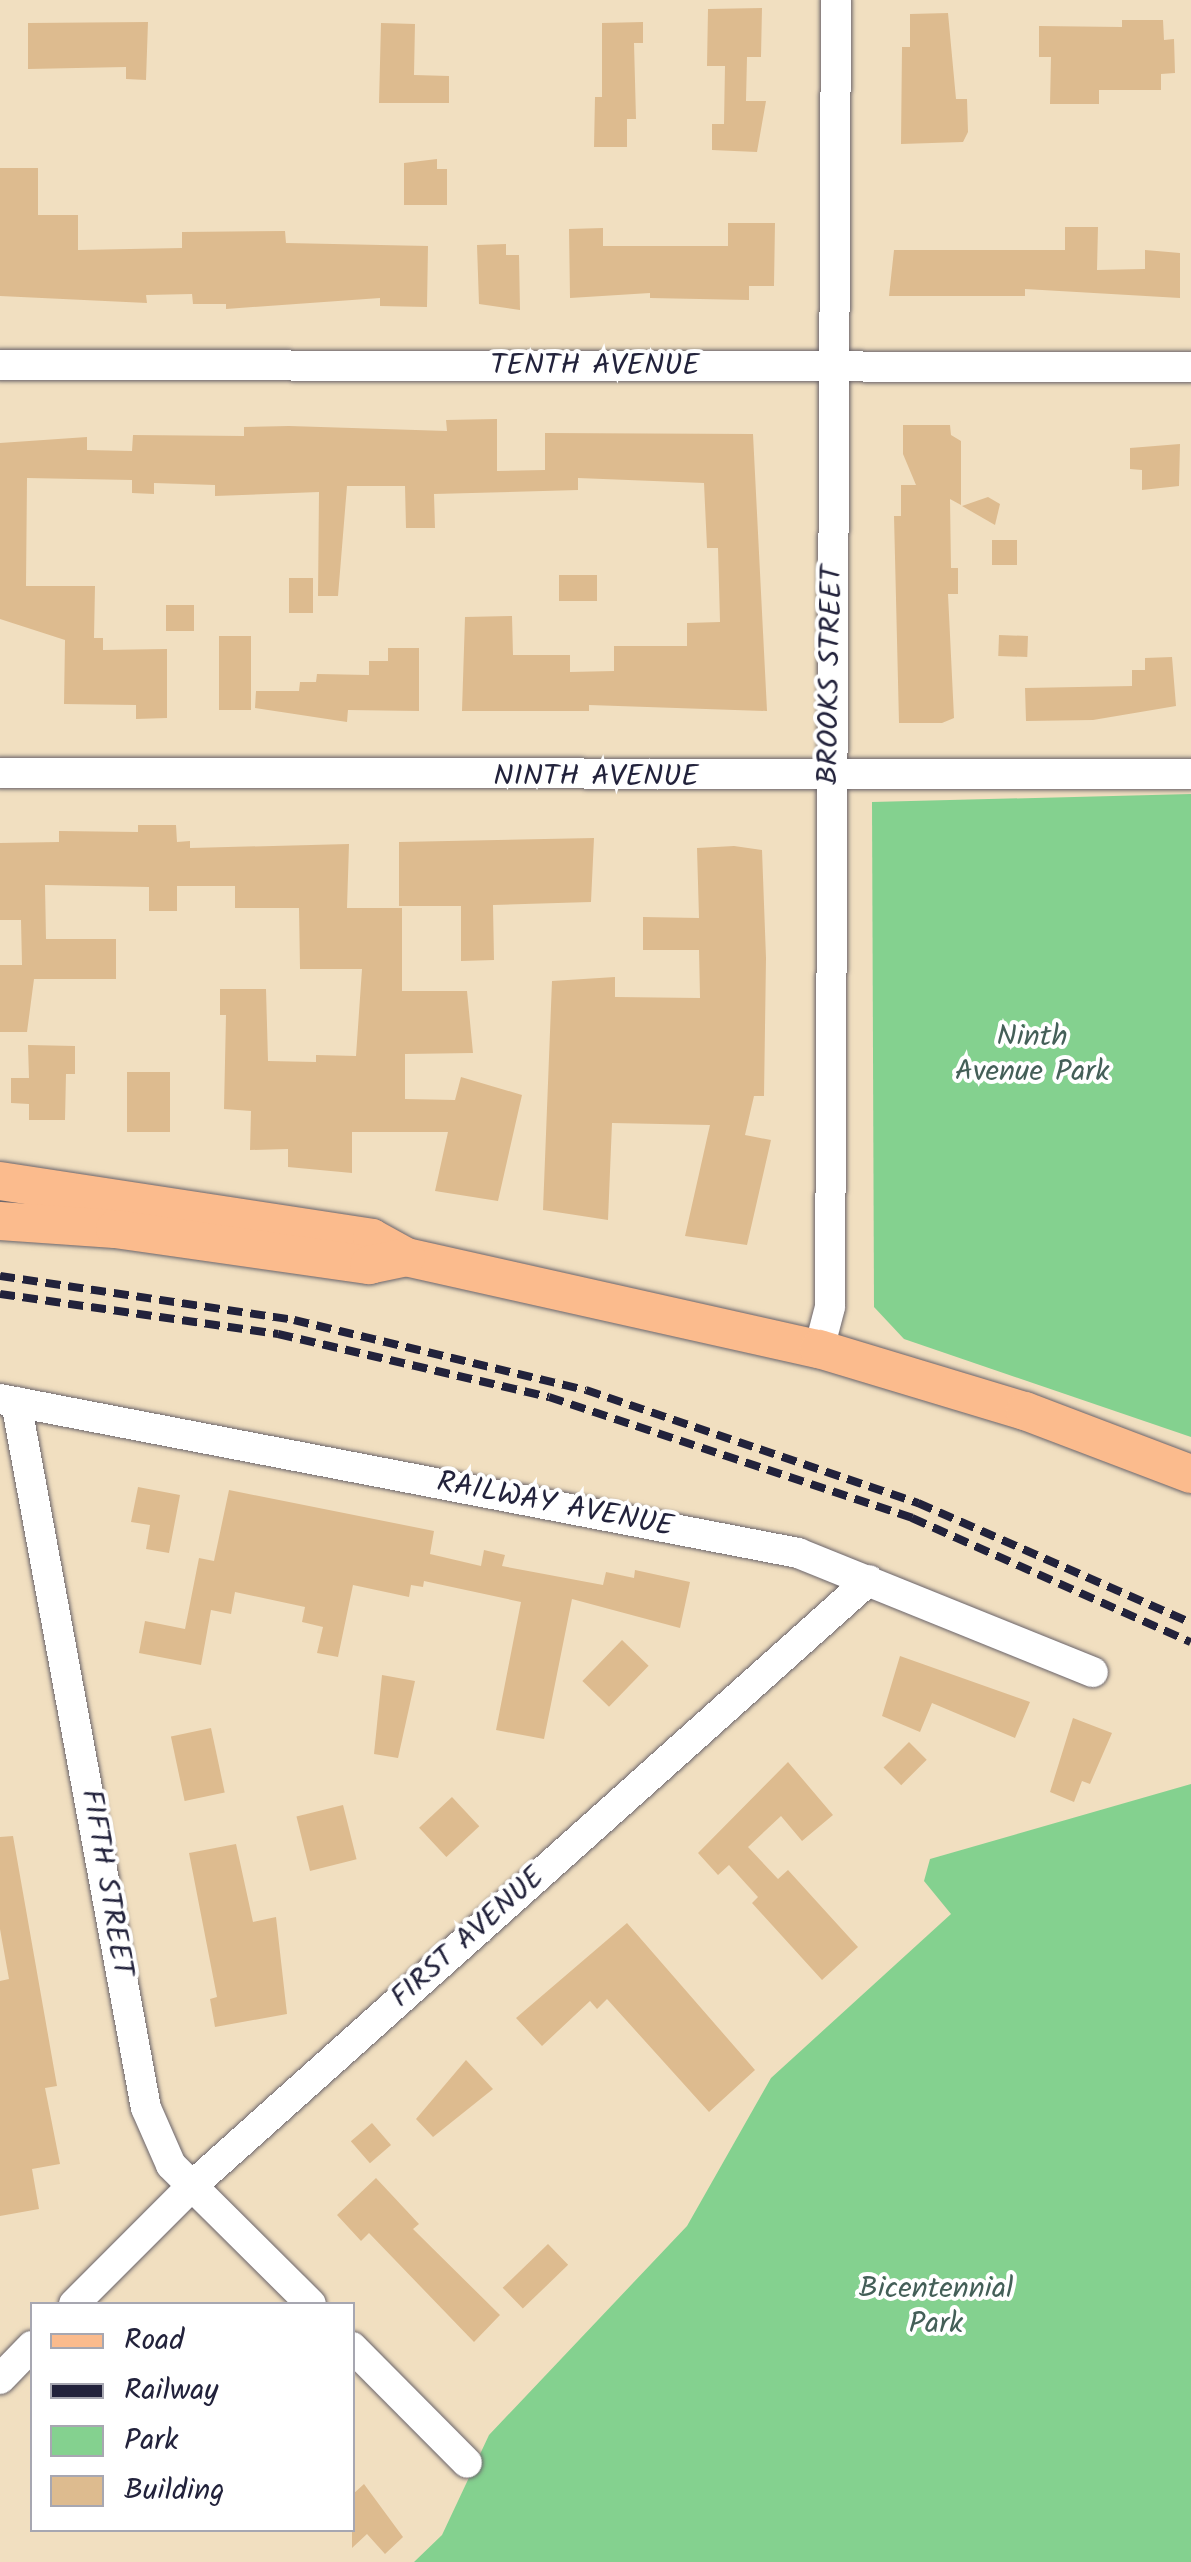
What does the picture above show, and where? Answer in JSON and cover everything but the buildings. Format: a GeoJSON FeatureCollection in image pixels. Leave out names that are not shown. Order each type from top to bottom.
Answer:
{"type":"FeatureCollection","features":[{"type":"Feature","properties":{"kind":"main road"},"geometry":{"type":"LineString","coordinates":[[0,1181],[372,1238],[406,1257],[818,1349],[1025,1411],[1191,1474]]}},
{"type":"Feature","properties":{"kind":"main road"},"geometry":{"type":"LineString","coordinates":[[0,1222],[115,1229],[370,1265],[406,1257]]}},
{"type":"Feature","properties":{"kind":"street","name":"BROOKS STREET"},"geometry":{"type":"LineString","coordinates":[[818,1349],[830,1307],[836,0]]}},
{"type":"Feature","properties":{"kind":"street","name":"TENTH AVENUE"},"geometry":{"type":"LineString","coordinates":[[0,365],[1191,367]]}},
{"type":"Feature","properties":{"kind":"street","name":"NINTH AVENUE"},"geometry":{"type":"LineString","coordinates":[[0,773],[830,778],[1191,774]]}},
{"type":"Feature","properties":{"kind":"street","name":"RAILWAY AVENUE"},"geometry":{"type":"LineString","coordinates":[[8,1400],[798,1553],[1093,1672]]}},
{"type":"Feature","properties":{"kind":"street","name":"FIFTH STREET"},"geometry":{"type":"LineString","coordinates":[[8,1400],[146,2108],[172,2165],[309,2302]]}},
{"type":"Feature","properties":{"kind":"street","name":"FIRST AVENUE"},"geometry":{"type":"LineString","coordinates":[[76,2302],[193,2184],[869,1580]]}},
{"type":"Feature","properties":{"kind":"street"},"geometry":{"type":"LineString","coordinates":[[0,2379],[30,2348]]}},
{"type":"Feature","properties":{"kind":"street"},"geometry":{"type":"LineString","coordinates":[[355,2350],[467,2463]]}},
{"type":"Feature","properties":{"kind":"green space","name":"Ninth Avenue Park"},"geometry":{"type":"Polygon","coordinates":[[[1191,794],[1191,1437],[904,1339],[874,1307],[872,802],[1191,794]]]}},
{"type":"Feature","properties":{"kind":"green space","name":"Bicentennial Park"},"geometry":{"type":"Polygon","coordinates":[[[1191,1784],[1191,2562],[414,2562],[442,2535],[489,2435],[687,2226],[771,2078],[951,1914],[924,1881],[930,1859],[1191,1784]]]}},
{"type":"Feature","properties":{"kind":"railway"},"geometry":{"type":"LineString","coordinates":[[0,1276],[294,1320],[586,1390],[918,1503],[1191,1623]]}},
{"type":"Feature","properties":{"kind":"railway"},"geometry":{"type":"LineString","coordinates":[[0,1294],[278,1334],[549,1397],[912,1518],[1191,1642]]}}]}
